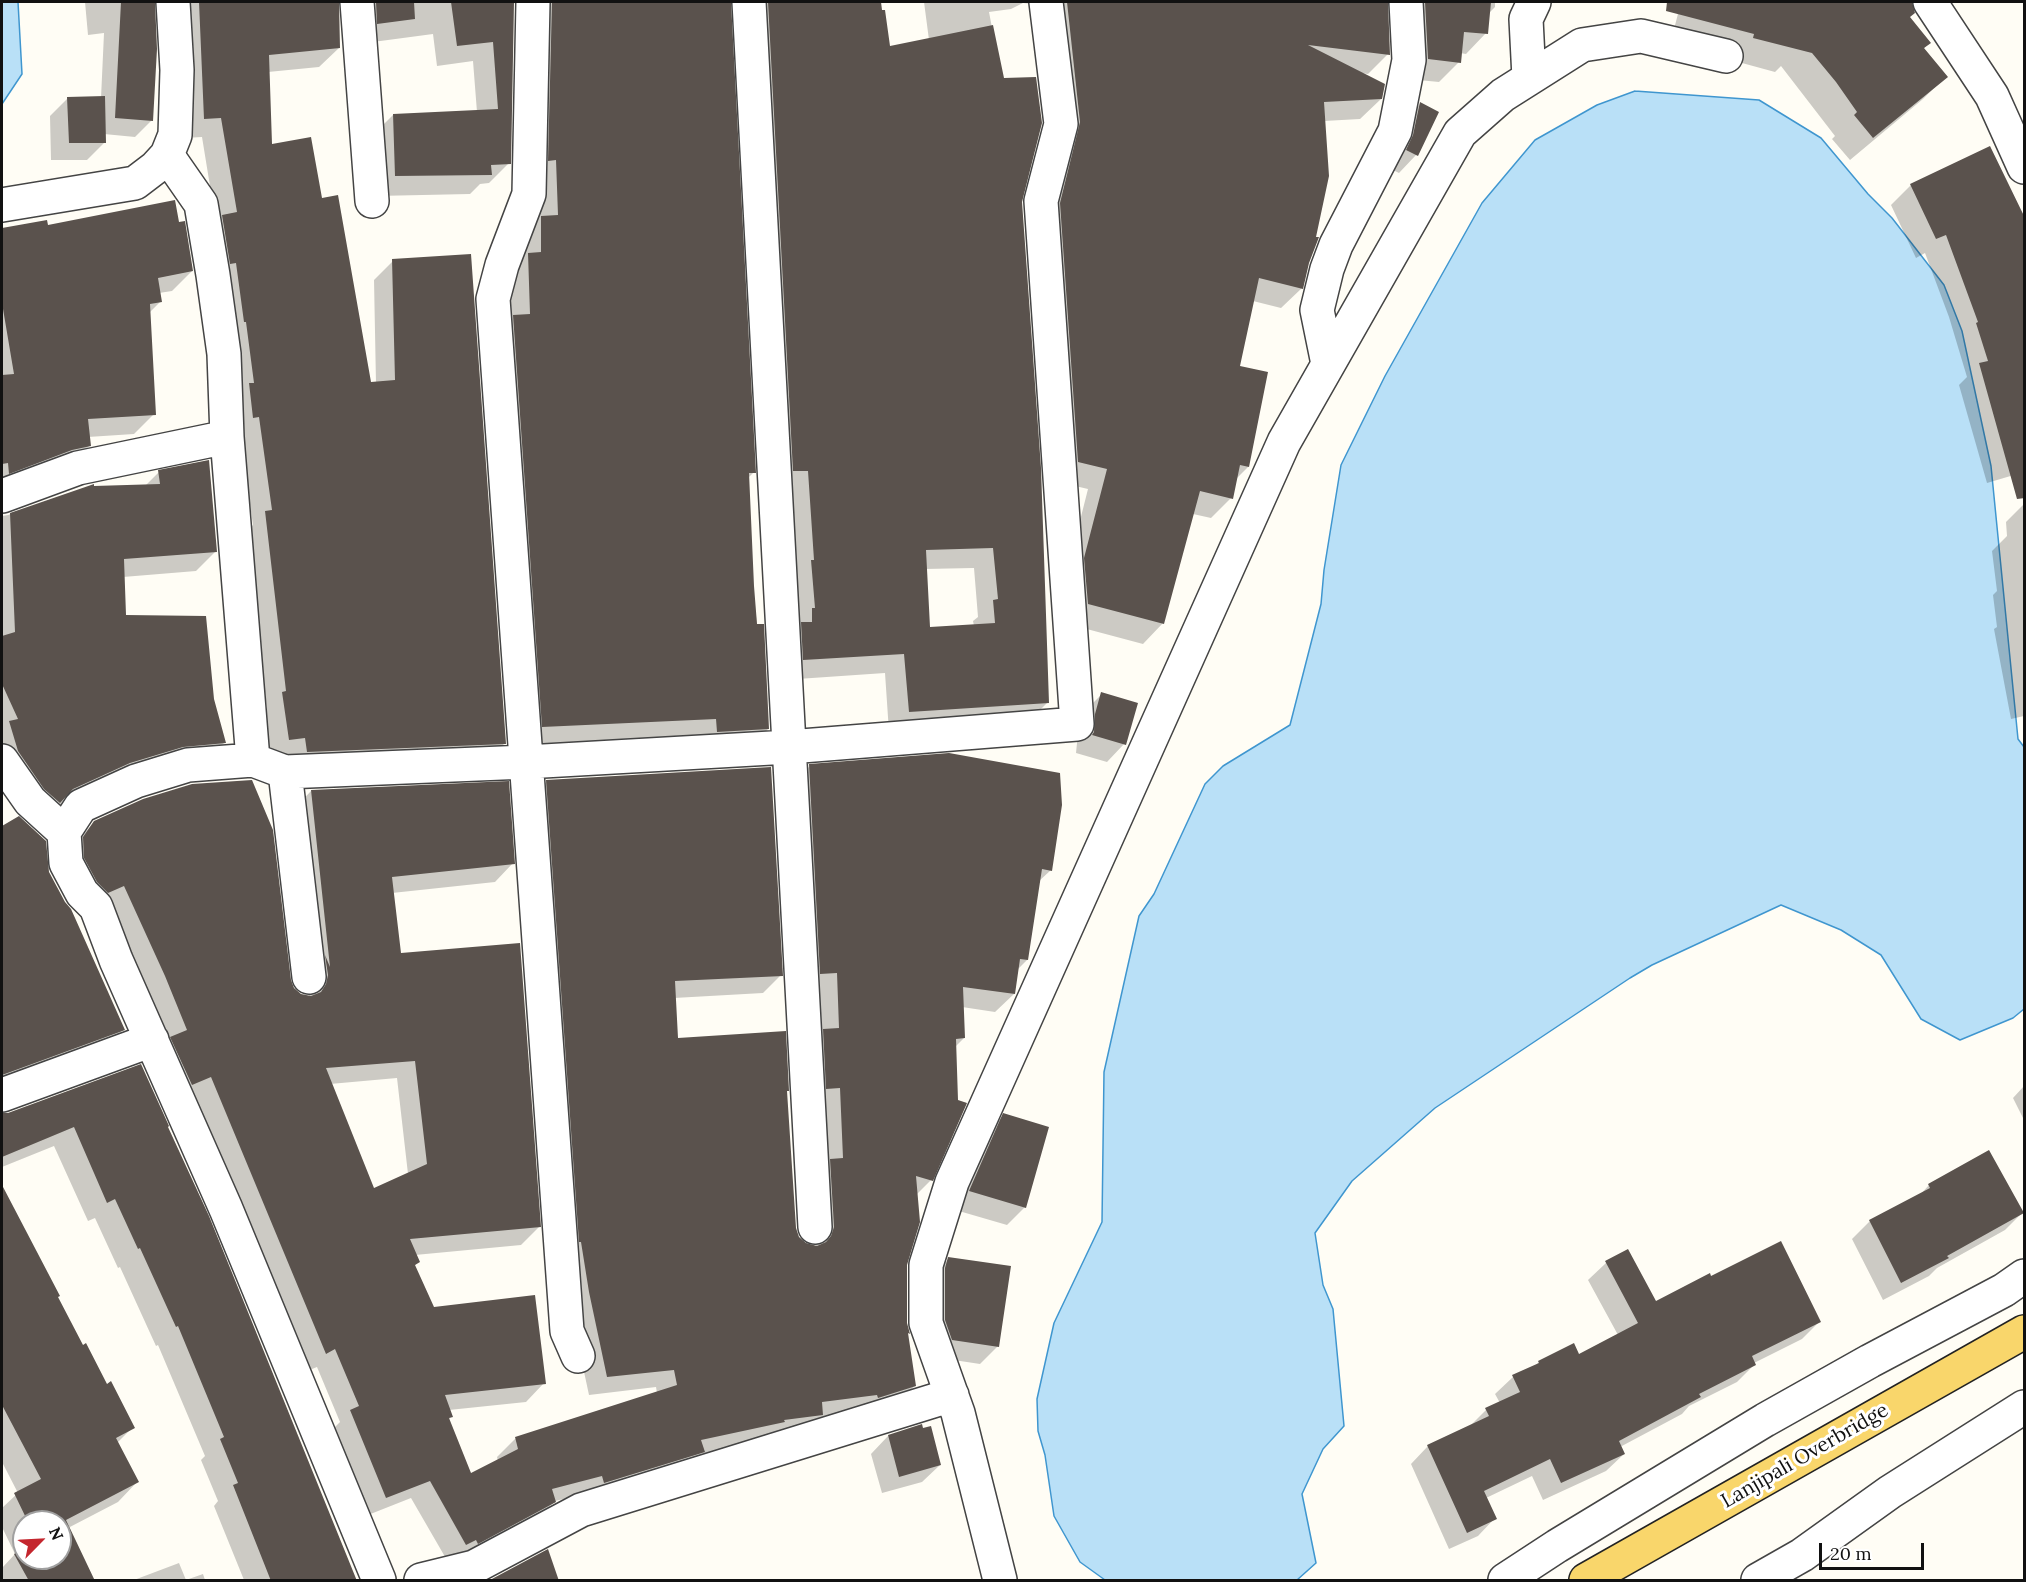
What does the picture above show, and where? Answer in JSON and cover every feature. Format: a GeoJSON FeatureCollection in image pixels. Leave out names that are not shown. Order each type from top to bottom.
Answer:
{"type":"FeatureCollection","features":[{"type":"Feature","properties":{"kind":"main road","name":"Lanjipali Overbridge"},"geometry":{"type":"LineString","coordinates":[[1586,1581],[2025,1332]]}},
{"type":"Feature","properties":{"kind":"street"},"geometry":{"type":"LineString","coordinates":[[2,205],[135,183],[167,155],[176,135],[177,70],[173,2]]}},
{"type":"Feature","properties":{"kind":"street"},"geometry":{"type":"LineString","coordinates":[[357,2],[372,201]]}},
{"type":"Feature","properties":{"kind":"street"},"geometry":{"type":"LineString","coordinates":[[533,2],[530,194],[502,265],[493,298],[567,1331],[578,1356]]}},
{"type":"Feature","properties":{"kind":"street"},"geometry":{"type":"LineString","coordinates":[[749,2],[815,1227]]}},
{"type":"Feature","properties":{"kind":"street"},"geometry":{"type":"LineString","coordinates":[[379,1581],[226,1209],[116,960],[96,907],[82,892],[66,863],[64,832],[81,806],[136,781],[188,765],[253,760],[285,772],[526,762],[789,747],[1077,724],[1041,201],[1061,124],[1046,2]]}},
{"type":"Feature","properties":{"kind":"street"},"geometry":{"type":"LineString","coordinates":[[1328,364],[1317,310],[1327,269],[1336,245],[1395,131],[1409,60],[1406,2]]}},
{"type":"Feature","properties":{"kind":"street"},"geometry":{"type":"LineString","coordinates":[[1529,78],[1526,19],[1534,2]]}},
{"type":"Feature","properties":{"kind":"street"},"geometry":{"type":"LineString","coordinates":[[1930,2],[1992,96],[2025,167]]}},
{"type":"Feature","properties":{"kind":"street"},"geometry":{"type":"LineString","coordinates":[[1000,1581],[958,1413],[926,1323],[926,1264],[952,1182],[1284,442],[1460,133],[1503,95],[1582,45],[1641,36],[1726,56]]}},
{"type":"Feature","properties":{"kind":"street"},"geometry":{"type":"LineString","coordinates":[[167,155],[201,204],[224,354],[227,437],[253,760]]}},
{"type":"Feature","properties":{"kind":"street"},"geometry":{"type":"LineString","coordinates":[[2,496],[78,468],[227,437]]}},
{"type":"Feature","properties":{"kind":"street"},"geometry":{"type":"LineString","coordinates":[[2,760],[30,801],[64,832]]}},
{"type":"Feature","properties":{"kind":"street"},"geometry":{"type":"LineString","coordinates":[[285,772],[309,977]]}},
{"type":"Feature","properties":{"kind":"street"},"geometry":{"type":"LineString","coordinates":[[2,1095],[152,1040]]}},
{"type":"Feature","properties":{"kind":"street"},"geometry":{"type":"LineString","coordinates":[[1505,1581],[1557,1546],[1765,1420],[2004,1290],[2025,1276]]}},
{"type":"Feature","properties":{"kind":"street"},"geometry":{"type":"LineString","coordinates":[[421,1581],[474,1567],[581,1510],[952,1395]]}},
{"type":"Feature","properties":{"kind":"street"},"geometry":{"type":"LineString","coordinates":[[1758,1581],[1802,1555],[1890,1492],[2025,1407]]}},
{"type":"Feature","properties":{"kind":"water"},"geometry":{"type":"Polygon","coordinates":[[[2,2],[18,2],[22,74],[2,104],[2,2]]]}},
{"type":"Feature","properties":{"kind":"water"},"geometry":{"type":"Polygon","coordinates":[[[1635,91],[1759,100],[1821,138],[1868,194],[1892,218],[1944,285],[1962,331],[1991,466],[2018,739],[2024,747],[2024,1009],[2013,1018],[1960,1040],[1921,1019],[1881,955],[1841,930],[1781,905],[1652,965],[1630,978],[1435,1108],[1352,1181],[1315,1233],[1323,1285],[1333,1309],[1344,1426],[1323,1449],[1302,1494],[1316,1563],[1297,1580],[1105,1580],[1080,1562],[1054,1516],[1045,1455],[1038,1431],[1037,1399],[1054,1323],[1102,1222],[1104,1072],[1139,916],[1154,894],[1205,784],[1223,766],[1290,725],[1321,604],[1324,570],[1341,465],[1385,376],[1482,203],[1535,140],[1597,105],[1635,91]]]}},
{"type":"Feature","properties":{"kind":"building"},"geometry":{"type":"Polygon","coordinates":[[[121,2],[155,2],[157,49],[153,121],[115,118],[121,2]]]}},
{"type":"Feature","properties":{"kind":"building"},"geometry":{"type":"Polygon","coordinates":[[[199,2],[339,2],[340,48],[269,55],[272,144],[311,137],[322,198],[338,195],[371,382],[395,380],[392,259],[471,254],[506,744],[307,752],[305,738],[289,740],[282,692],[286,691],[265,511],[272,510],[259,417],[253,418],[249,383],[254,383],[236,263],[230,264],[222,215],[237,212],[221,118],[204,119],[199,2]]]}},
{"type":"Feature","properties":{"kind":"building"},"geometry":{"type":"Polygon","coordinates":[[[376,2],[414,2],[415,19],[377,24],[376,2]]]}},
{"type":"Feature","properties":{"kind":"building"},"geometry":{"type":"Polygon","coordinates":[[[451,2],[514,2],[511,164],[491,165],[492,175],[395,176],[393,114],[498,109],[493,42],[457,46],[451,2]]]}},
{"type":"Feature","properties":{"kind":"building"},"geometry":{"type":"Polygon","coordinates":[[[552,2],[731,2],[756,473],[749,473],[754,586],[757,624],[764,624],[769,729],[717,732],[716,719],[542,727],[513,315],[530,314],[528,253],[541,252],[541,216],[558,215],[556,160],[548,161],[552,2]]]}},
{"type":"Feature","properties":{"kind":"building"},"geometry":{"type":"Polygon","coordinates":[[[768,2],[881,2],[882,10],[885,10],[890,46],[993,25],[1004,78],[1036,77],[1042,123],[1022,202],[1041,468],[1049,703],[909,712],[904,654],[803,660],[801,622],[812,622],[812,608],[815,608],[811,560],[814,560],[808,471],[793,471],[768,2]],[[993,548],[926,550],[930,627],[995,623],[993,600],[998,599],[993,548]]]}},
{"type":"Feature","properties":{"kind":"building"},"geometry":{"type":"Polygon","coordinates":[[[1067,2],[1388,2],[1390,55],[1308,45],[1385,84],[1382,99],[1324,102],[1329,176],[1316,237],[1319,237],[1309,263],[1303,289],[1259,278],[1240,366],[1268,372],[1249,467],[1240,465],[1233,499],[1200,491],[1164,624],[1088,604],[1084,558],[1107,469],[1078,462],[1060,203],[1080,122],[1067,2]]]}},
{"type":"Feature","properties":{"kind":"building"},"geometry":{"type":"Polygon","coordinates":[[[1425,2],[1491,2],[1488,34],[1464,32],[1461,63],[1428,59],[1425,2]]]}},
{"type":"Feature","properties":{"kind":"building"},"geometry":{"type":"Polygon","coordinates":[[[1667,2],[1912,2],[1915,13],[1910,17],[1931,43],[1924,48],[1948,77],[1873,138],[1854,115],[1857,112],[1836,82],[1812,53],[1753,38],[1754,34],[1666,11],[1667,2]]]}},
{"type":"Feature","properties":{"kind":"building"},"geometry":{"type":"Polygon","coordinates":[[[105,96],[106,143],[69,143],[67,97],[105,96]]]}},
{"type":"Feature","properties":{"kind":"building"},"geometry":{"type":"Polygon","coordinates":[[[1420,102],[1439,112],[1418,156],[1406,150],[1413,135],[1420,102]]]}},
{"type":"Feature","properties":{"kind":"building"},"geometry":{"type":"Polygon","coordinates":[[[1990,146],[2025,218],[2025,498],[2017,499],[1979,363],[1988,361],[1976,323],[1978,322],[1946,235],[1936,239],[1910,184],[1990,146]]]}},
{"type":"Feature","properties":{"kind":"building"},"geometry":{"type":"Polygon","coordinates":[[[175,200],[179,222],[185,221],[193,271],[158,278],[162,302],[150,304],[156,415],[88,419],[91,446],[72,450],[9,474],[8,463],[2,464],[2,375],[14,374],[2,303],[2,228],[47,220],[48,225],[175,200]]]}},
{"type":"Feature","properties":{"kind":"building"},"geometry":{"type":"Polygon","coordinates":[[[209,460],[217,552],[124,559],[126,615],[206,616],[214,699],[226,743],[183,747],[130,763],[73,789],[60,803],[44,789],[18,751],[9,721],[18,719],[2,684],[2,636],[15,632],[10,513],[94,484],[94,486],[160,484],[158,470],[209,460]]]}},
{"type":"Feature","properties":{"kind":"building"},"geometry":{"type":"Polygon","coordinates":[[[1101,692],[1138,703],[1126,745],[1092,735],[1101,692]]]}},
{"type":"Feature","properties":{"kind":"building"},"geometry":{"type":"Polygon","coordinates":[[[949,753],[1060,773],[1062,805],[1052,871],[1042,869],[1028,960],[1020,959],[1015,994],[963,987],[965,1038],[956,1039],[958,1100],[967,1103],[933,1181],[916,1176],[920,1222],[907,1265],[907,1323],[916,1386],[878,1398],[877,1395],[822,1402],[823,1415],[784,1420],[785,1422],[701,1440],[705,1452],[604,1483],[602,1476],[552,1489],[556,1502],[478,1544],[476,1540],[466,1545],[430,1481],[386,1498],[350,1410],[359,1406],[335,1349],[326,1354],[211,1077],[192,1085],[170,1037],[187,1030],[124,886],[108,893],[97,882],[84,858],[83,837],[94,821],[143,799],[192,784],[252,780],[273,830],[291,980],[294,988],[301,994],[311,996],[321,992],[326,984],[328,975],[325,955],[330,967],[311,790],[509,781],[515,864],[392,877],[401,953],[520,943],[541,1227],[410,1239],[420,1262],[415,1265],[434,1307],[535,1295],[546,1384],[445,1395],[453,1417],[449,1418],[471,1473],[518,1449],[515,1437],[677,1385],[674,1370],[607,1377],[581,1242],[579,1242],[546,780],[771,767],[783,976],[675,981],[678,1038],[786,1031],[789,1091],[787,1091],[796,1228],[799,1237],[806,1243],[817,1246],[826,1242],[834,1227],[830,1159],[843,1158],[840,1088],[826,1089],[823,1029],[839,1028],[837,973],[820,974],[809,764],[949,753]],[[415,1061],[326,1068],[374,1188],[427,1164],[415,1061]]]}},
{"type":"Feature","properties":{"kind":"building"},"geometry":{"type":"Polygon","coordinates":[[[19,816],[46,841],[49,872],[71,909],[125,1030],[2,1075],[2,826],[19,816]]]}},
{"type":"Feature","properties":{"kind":"building"},"geometry":{"type":"Polygon","coordinates":[[[141,1064],[209,1216],[357,1581],[271,1581],[233,1485],[238,1483],[220,1439],[224,1437],[178,1326],[176,1327],[115,1199],[107,1203],[74,1127],[2,1157],[2,1113],[8,1113],[141,1064]]]}},
{"type":"Feature","properties":{"kind":"building"},"geometry":{"type":"Polygon","coordinates":[[[1003,1113],[1049,1127],[1026,1208],[969,1191],[1003,1113]]]}},
{"type":"Feature","properties":{"kind":"building"},"geometry":{"type":"Polygon","coordinates":[[[1989,1150],[2024,1213],[1947,1256],[1949,1258],[1901,1283],[1869,1220],[1930,1188],[1928,1184],[1989,1150]]]}},
{"type":"Feature","properties":{"kind":"building"},"geometry":{"type":"Polygon","coordinates":[[[2,1185],[83,1345],[86,1343],[107,1384],[111,1381],[135,1428],[116,1438],[139,1482],[72,1517],[72,1510],[22,1510],[14,1493],[41,1479],[2,1405],[2,1185]]]}},
{"type":"Feature","properties":{"kind":"building"},"geometry":{"type":"Polygon","coordinates":[[[1781,1241],[1821,1322],[1752,1356],[1756,1365],[1699,1394],[1701,1397],[1619,1441],[1625,1454],[1561,1483],[1550,1459],[1484,1491],[1497,1519],[1467,1533],[1427,1445],[1489,1416],[1485,1408],[1520,1392],[1512,1375],[1574,1343],[1579,1354],[1638,1323],[1605,1261],[1628,1249],[1656,1301],[1710,1273],[1711,1276],[1781,1241]]]}},
{"type":"Feature","properties":{"kind":"building"},"geometry":{"type":"Polygon","coordinates":[[[948,1257],[1011,1266],[999,1347],[952,1340],[945,1320],[945,1268],[948,1257]]]}},
{"type":"Feature","properties":{"kind":"building"},"geometry":{"type":"Polygon","coordinates":[[[922,1424],[923,1428],[931,1426],[941,1465],[899,1477],[888,1435],[922,1424]]]}},
{"type":"Feature","properties":{"kind":"building"},"geometry":{"type":"Polygon","coordinates":[[[72,1533],[95,1581],[29,1581],[23,1570],[72,1570],[72,1533]]]}},
{"type":"Feature","properties":{"kind":"building"},"geometry":{"type":"Polygon","coordinates":[[[548,1549],[559,1581],[490,1581],[490,1580],[548,1549]]]}}]}
